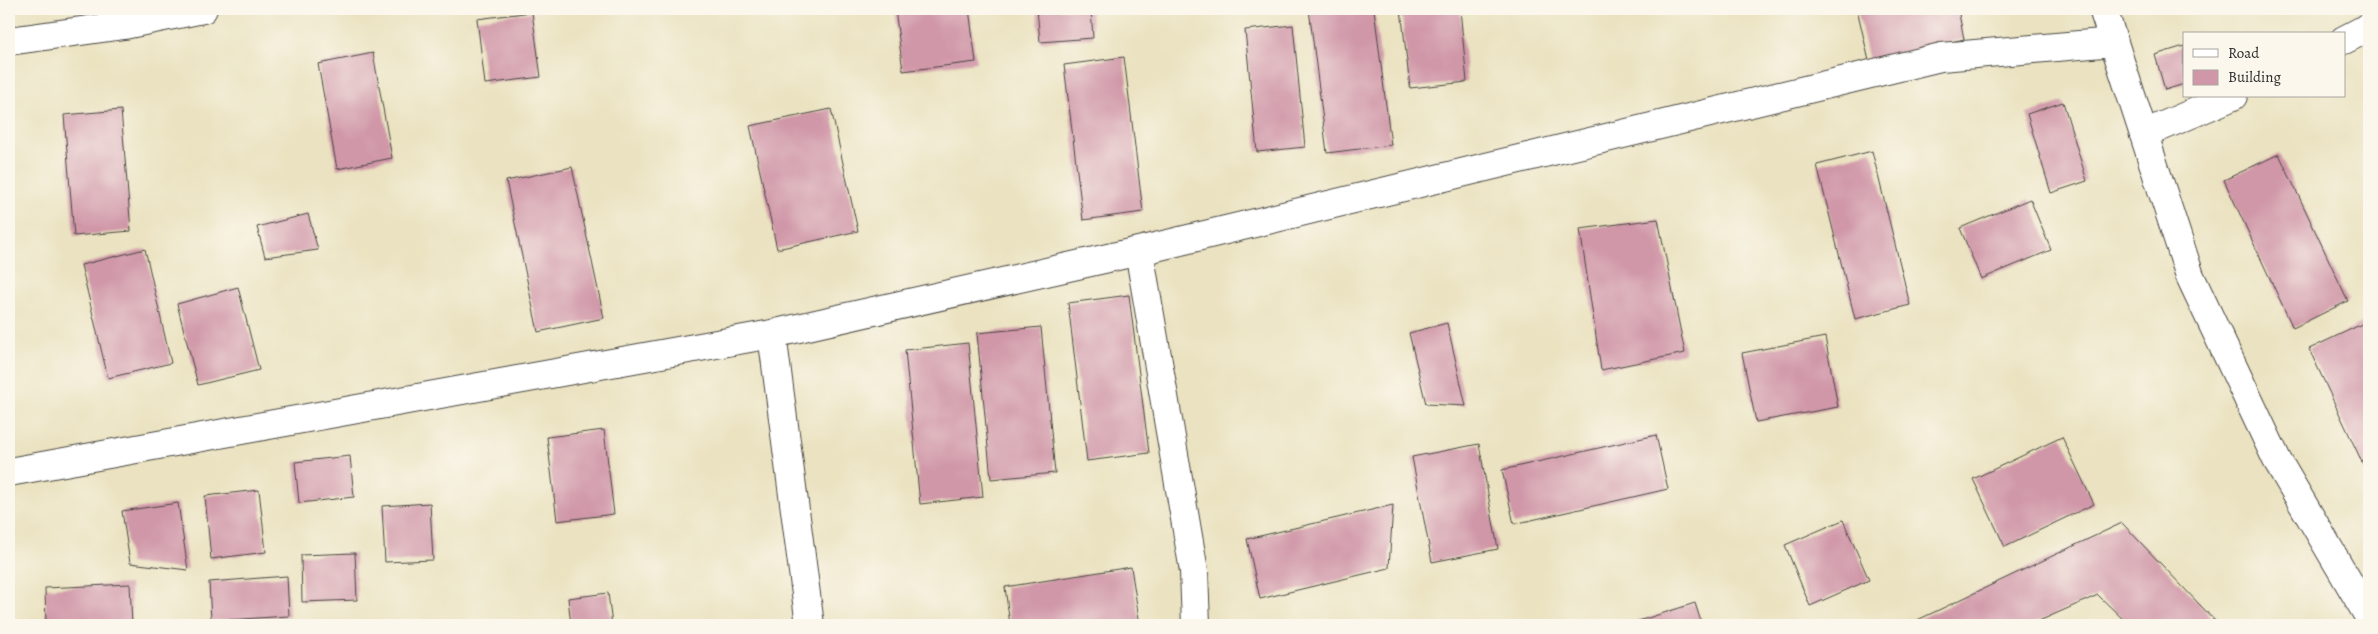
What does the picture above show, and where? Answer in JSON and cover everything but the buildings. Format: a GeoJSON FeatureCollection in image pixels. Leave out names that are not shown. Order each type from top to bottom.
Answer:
{"type":"FeatureCollection","features":[{"type":"Feature","properties":{"kind":"street"},"geometry":{"type":"LineString","coordinates":[[9,41],[124,25],[203,9]]}},
{"type":"Feature","properties":{"kind":"street"},"geometry":{"type":"LineString","coordinates":[[2103,9],[2190,276],[2277,460],[2369,617]]}},
{"type":"Feature","properties":{"kind":"street"},"geometry":{"type":"LineString","coordinates":[[2346,39],[2369,27]]}},
{"type":"Feature","properties":{"kind":"street"},"geometry":{"type":"LineString","coordinates":[[9,472],[772,334],[1139,251],[1941,57],[2114,42]]}},
{"type":"Feature","properties":{"kind":"street"},"geometry":{"type":"LineString","coordinates":[[2144,134],[2228,98]]}},
{"type":"Feature","properties":{"kind":"street"},"geometry":{"type":"LineString","coordinates":[[1139,251],[1194,571],[1196,625]]}},
{"type":"Feature","properties":{"kind":"street"},"geometry":{"type":"LineString","coordinates":[[772,334],[810,625]]}}]}
